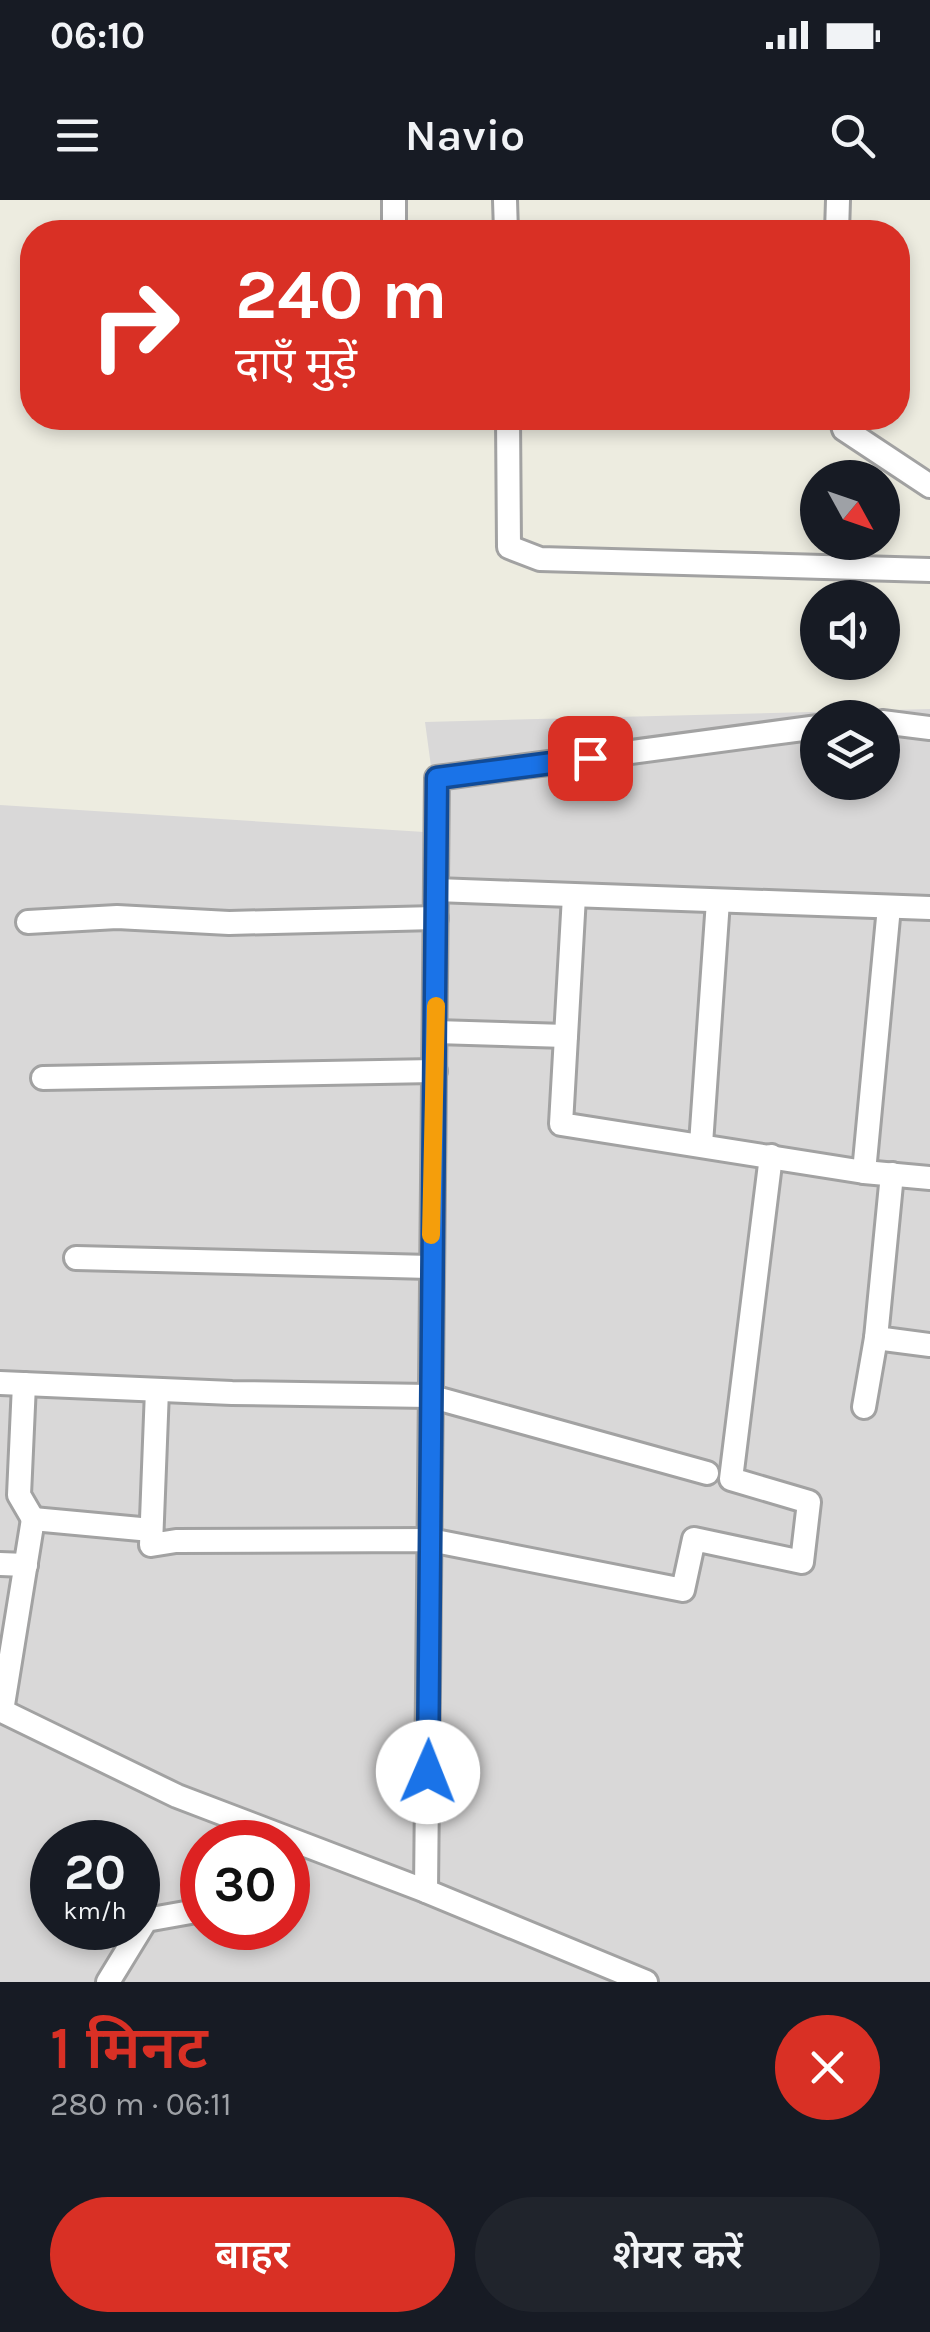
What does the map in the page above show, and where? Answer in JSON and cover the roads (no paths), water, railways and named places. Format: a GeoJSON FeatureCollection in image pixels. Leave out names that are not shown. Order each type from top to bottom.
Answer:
{"type":"FeatureCollection","features":[{"type":"Feature","properties":{"kind":"street"},"geometry":{"type":"LineString","coordinates":[[508,430],[509,547],[540,559],[930,570]]}},
{"type":"Feature","properties":{"kind":"street"},"geometry":{"type":"LineString","coordinates":[[847,430],[930,486]]}},
{"type":"Feature","properties":{"kind":"street"},"geometry":{"type":"LineString","coordinates":[[900,724],[930,728]]}},
{"type":"Feature","properties":{"kind":"street"},"geometry":{"type":"LineString","coordinates":[[426,1890],[437,778],[800,728]]}},
{"type":"Feature","properties":{"kind":"street"},"geometry":{"type":"LineString","coordinates":[[436,890],[930,908]]}},
{"type":"Feature","properties":{"kind":"street"},"geometry":{"type":"LineString","coordinates":[[574,896],[560,1124],[864,1172],[930,1178]]}},
{"type":"Feature","properties":{"kind":"street"},"geometry":{"type":"LineString","coordinates":[[701,1144],[718,901]]}},
{"type":"Feature","properties":{"kind":"street"},"geometry":{"type":"LineString","coordinates":[[864,1172],[889,907]]}},
{"type":"Feature","properties":{"kind":"street"},"geometry":{"type":"LineString","coordinates":[[28,922],[117,917],[229,923],[436,918]]}},
{"type":"Feature","properties":{"kind":"street"},"geometry":{"type":"LineString","coordinates":[[436,1032],[566,1036]]}},
{"type":"Feature","properties":{"kind":"street"},"geometry":{"type":"LineString","coordinates":[[43,1078],[435,1071]]}},
{"type":"Feature","properties":{"kind":"street"},"geometry":{"type":"LineString","coordinates":[[157,1390],[150,1545],[430,1540],[683,1590],[694,1539],[802,1562],[809,1502],[731,1479],[771,1156]]}},
{"type":"Feature","properties":{"kind":"street"},"geometry":{"type":"LineString","coordinates":[[864,1407],[876,1338],[892,1174]]}},
{"type":"Feature","properties":{"kind":"street"},"geometry":{"type":"LineString","coordinates":[[76,1258],[430,1267]]}},
{"type":"Feature","properties":{"kind":"street"},"geometry":{"type":"LineString","coordinates":[[876,1338],[930,1345]]}},
{"type":"Feature","properties":{"kind":"street"},"geometry":{"type":"LineString","coordinates":[[0,1383],[429,1396],[707,1473]]}},
{"type":"Feature","properties":{"kind":"street"},"geometry":{"type":"LineString","coordinates":[[24,1384],[19,1495],[33,1518],[1,1710],[222,1820]]}},
{"type":"Feature","properties":{"kind":"street"},"geometry":{"type":"LineString","coordinates":[[33,1518],[151,1530]]}},
{"type":"Feature","properties":{"kind":"street"},"geometry":{"type":"LineString","coordinates":[[0,1564],[26,1565]]}},
{"type":"Feature","properties":{"kind":"street"},"geometry":{"type":"LineString","coordinates":[[310,1853],[426,1890],[646,1982]]}},
{"type":"Feature","properties":{"kind":"street"},"geometry":{"type":"LineString","coordinates":[[108,1982],[146,1920],[180,1914]]}}]}
